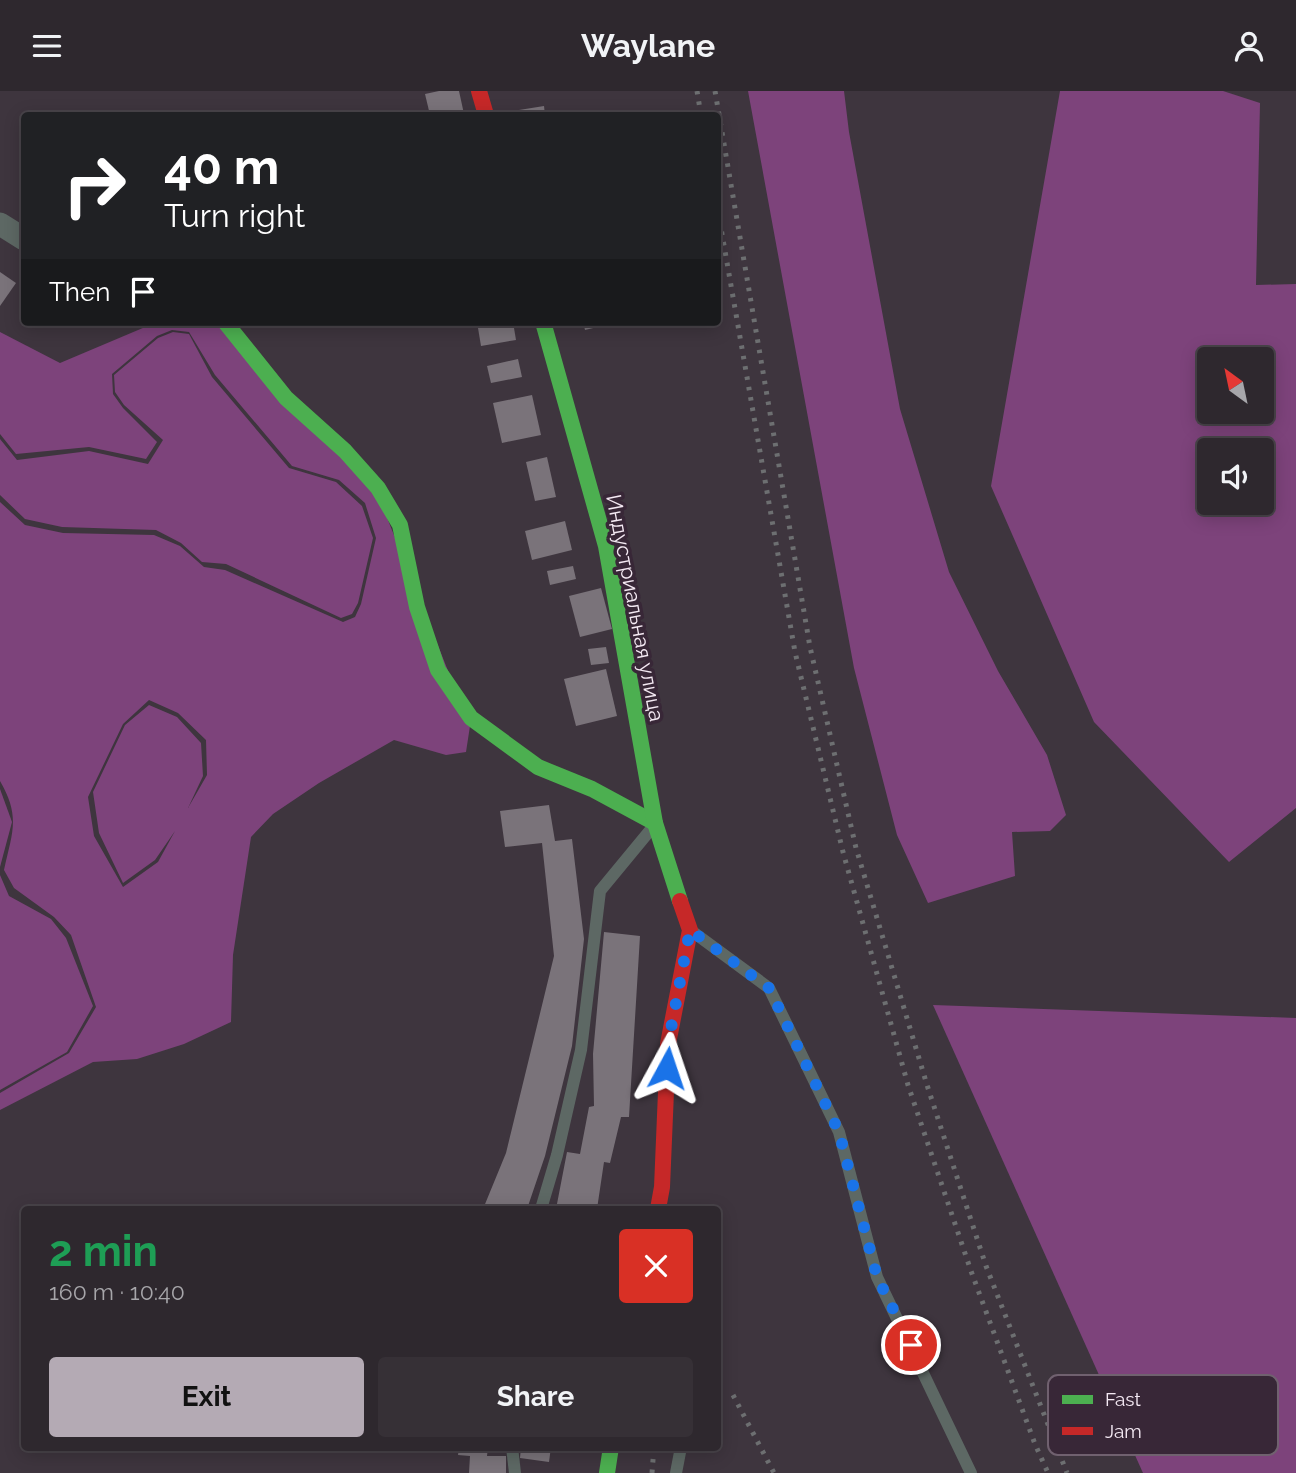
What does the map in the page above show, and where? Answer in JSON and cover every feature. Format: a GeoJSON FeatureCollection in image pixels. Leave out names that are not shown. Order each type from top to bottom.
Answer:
{"type":"FeatureCollection","features":[{"type":"Feature","properties":{"kind":"street"},"geometry":{"type":"LineString","coordinates":[[479,91],[485,112]]}},
{"type":"Feature","properties":{"kind":"street"},"geometry":{"type":"LineString","coordinates":[[0,225],[21,237]]}},
{"type":"Feature","properties":{"kind":"street"},"geometry":{"type":"LineString","coordinates":[[228,326],[286,398],[345,451],[378,488],[400,525],[417,607],[438,670],[471,718],[538,767],[592,789],[655,824]]}},
{"type":"Feature","properties":{"kind":"street","name":"Индустриальная улица"},"geometry":{"type":"LineString","coordinates":[[544,326],[606,546],[655,824],[690,930],[668,1044],[662,1187],[659,1206]]}},
{"type":"Feature","properties":{"kind":"street"},"geometry":{"type":"LineString","coordinates":[[607,1473],[610,1451]]}},
{"type":"Feature","properties":{"kind":"lane"},"geometry":{"type":"LineString","coordinates":[[542,1206],[557,1155],[580,1051],[600,891],[655,824]]}},
{"type":"Feature","properties":{"kind":"lane"},"geometry":{"type":"LineString","coordinates":[[690,930],[769,988],[839,1132],[877,1277],[971,1473]]}},
{"type":"Feature","properties":{"kind":"lane"},"geometry":{"type":"LineString","coordinates":[[512,1451],[515,1473]]}},
{"type":"Feature","properties":{"kind":"lane"},"geometry":{"type":"LineString","coordinates":[[677,1473],[680,1451]]}},
{"type":"Feature","properties":{"kind":"shaded area"},"geometry":{"type":"Polygon","coordinates":[[[748,91],[844,91],[849,132],[900,409],[949,572],[998,671],[1047,755],[1066,815],[1050,831],[1012,832],[1015,876],[928,903],[897,835],[854,668],[748,91]]]}},
{"type":"Feature","properties":{"kind":"shaded area"},"geometry":{"type":"Polygon","coordinates":[[[1060,91],[1223,91],[1260,103],[1256,285],[1296,284],[1296,808],[1229,862],[1094,722],[991,486],[1060,91]]]}},
{"type":"Feature","properties":{"kind":"shaded area"},"geometry":{"type":"Polygon","coordinates":[[[148,326],[223,326],[376,490],[470,726],[466,752],[446,755],[394,740],[319,783],[273,814],[251,837],[233,955],[231,1022],[184,1044],[137,1059],[93,1062],[0,1110],[0,1093],[69,1053],[96,1007],[71,935],[54,917],[14,888],[4,870],[12,835],[13,815],[0,781],[0,502],[25,525],[63,533],[154,535],[180,546],[204,567],[225,570],[343,622],[355,617],[361,604],[376,538],[365,503],[339,480],[292,466],[215,375],[189,332],[172,330],[157,336],[112,374],[113,394],[157,442],[146,459],[89,447],[16,454],[0,434],[0,332],[60,363],[148,326]],[[149,700],[123,724],[88,797],[94,836],[123,887],[158,862],[175,831],[155,860],[123,883],[99,833],[93,792],[125,725],[149,705],[177,717],[201,743],[203,776],[188,808],[207,775],[206,740],[178,713],[149,700]]]}},
{"type":"Feature","properties":{"kind":"shaded area"},"geometry":{"type":"Polygon","coordinates":[[[173,332],[189,334],[212,377],[289,468],[336,482],[362,506],[373,538],[358,603],[352,614],[341,618],[226,564],[202,562],[181,543],[156,530],[62,527],[25,519],[0,495],[0,439],[17,460],[89,451],[148,464],[163,440],[124,405],[115,392],[114,375],[158,338],[173,332]]]}},
{"type":"Feature","properties":{"kind":"shaded area"},"geometry":{"type":"Polygon","coordinates":[[[0,789],[12,822],[0,867],[0,789]]]}},
{"type":"Feature","properties":{"kind":"shaded area"},"geometry":{"type":"Polygon","coordinates":[[[0,875],[9,896],[51,919],[66,938],[93,1006],[67,1052],[0,1090],[0,875]]]}},
{"type":"Feature","properties":{"kind":"shaded area"},"geometry":{"type":"Polygon","coordinates":[[[933,1005],[1296,1018],[1296,1473],[1143,1473],[1135,1455],[1278,1455],[1278,1375],[1099,1375],[933,1005]]]}},
{"type":"Feature","properties":{"kind":"building"},"geometry":{"type":"Polygon","coordinates":[[[459,91],[464,112],[429,112],[425,94],[459,91]]]}},
{"type":"Feature","properties":{"kind":"building"},"geometry":{"type":"Polygon","coordinates":[[[544,106],[545,112],[519,112],[544,106]]]}},
{"type":"Feature","properties":{"kind":"building"},"geometry":{"type":"Polygon","coordinates":[[[0,272],[16,283],[0,306],[0,272]]]}},
{"type":"Feature","properties":{"kind":"building"},"geometry":{"type":"Polygon","coordinates":[[[478,326],[514,326],[516,340],[481,346],[478,326]]]}},
{"type":"Feature","properties":{"kind":"building"},"geometry":{"type":"Polygon","coordinates":[[[584,326],[602,326],[585,330],[584,326]]]}},
{"type":"Feature","properties":{"kind":"building"},"geometry":{"type":"Polygon","coordinates":[[[518,359],[522,377],[491,383],[487,366],[518,359]]]}},
{"type":"Feature","properties":{"kind":"building"},"geometry":{"type":"Polygon","coordinates":[[[532,395],[541,435],[502,443],[493,403],[532,395]]]}},
{"type":"Feature","properties":{"kind":"building"},"geometry":{"type":"Polygon","coordinates":[[[547,457],[556,497],[535,501],[526,462],[547,457]]]}},
{"type":"Feature","properties":{"kind":"building"},"geometry":{"type":"Polygon","coordinates":[[[565,521],[572,550],[532,560],[525,531],[565,521]]]}},
{"type":"Feature","properties":{"kind":"building"},"geometry":{"type":"Polygon","coordinates":[[[573,566],[576,579],[550,585],[547,571],[573,566]]]}},
{"type":"Feature","properties":{"kind":"building"},"geometry":{"type":"Polygon","coordinates":[[[601,588],[612,629],[580,637],[569,596],[601,588]]]}},
{"type":"Feature","properties":{"kind":"building"},"geometry":{"type":"Polygon","coordinates":[[[606,647],[609,663],[591,665],[588,649],[606,647]]]}},
{"type":"Feature","properties":{"kind":"building"},"geometry":{"type":"Polygon","coordinates":[[[606,669],[617,716],[576,726],[564,679],[606,669]]]}},
{"type":"Feature","properties":{"kind":"building"},"geometry":{"type":"Polygon","coordinates":[[[549,805],[555,841],[572,839],[584,939],[572,1046],[545,1156],[528,1206],[484,1206],[506,1153],[554,956],[542,843],[505,847],[500,811],[549,805]]]}},
{"type":"Feature","properties":{"kind":"building"},"geometry":{"type":"Polygon","coordinates":[[[604,932],[640,936],[629,1117],[621,1117],[610,1163],[604,1162],[597,1206],[557,1206],[567,1152],[580,1154],[589,1107],[594,1106],[593,1054],[604,932]]]}},
{"type":"Feature","properties":{"kind":"building"},"geometry":{"type":"Polygon","coordinates":[[[458,1451],[488,1451],[487,1456],[506,1456],[506,1473],[469,1473],[470,1456],[458,1455],[458,1451]]]}},
{"type":"Feature","properties":{"kind":"building"},"geometry":{"type":"Polygon","coordinates":[[[521,1451],[550,1451],[549,1462],[520,1458],[521,1451]]]}},
{"type":"Feature","properties":{"kind":"railway"},"geometry":{"type":"LineString","coordinates":[[697,91],[700,112]]}},
{"type":"Feature","properties":{"kind":"railway"},"geometry":{"type":"LineString","coordinates":[[715,91],[719,112]]}},
{"type":"Feature","properties":{"kind":"railway"},"geometry":{"type":"LineString","coordinates":[[721,126],[810,647],[856,848],[927,1085],[986,1266],[1048,1424]]}},
{"type":"Feature","properties":{"kind":"railway"},"geometry":{"type":"LineString","coordinates":[[721,228],[795,652],[843,852],[908,1085],[971,1271],[1048,1473]]}},
{"type":"Feature","properties":{"kind":"railway"},"geometry":{"type":"LineString","coordinates":[[733,1395],[774,1473]]}},
{"type":"Feature","properties":{"kind":"railway"},"geometry":{"type":"LineString","coordinates":[[652,1473],[654,1451]]}},
{"type":"Feature","properties":{"kind":"railway"},"geometry":{"type":"LineString","coordinates":[[1060,1455],[1067,1473]]}},
{"type":"Feature","properties":{"kind":"traffic: fast"},"geometry":{"type":"LineString","coordinates":[[228,326],[286,398],[345,451],[378,488],[400,525],[417,607],[438,670],[471,718],[538,767],[592,789],[655,823]]}},
{"type":"Feature","properties":{"kind":"traffic: fast"},"geometry":{"type":"LineString","coordinates":[[544,326],[606,546],[655,823],[680,901]]}},
{"type":"Feature","properties":{"kind":"traffic: fast"},"geometry":{"type":"LineString","coordinates":[[607,1473],[610,1451]]}},
{"type":"Feature","properties":{"kind":"traffic: jam"},"geometry":{"type":"LineString","coordinates":[[479,91],[485,112]]}},
{"type":"Feature","properties":{"kind":"traffic: jam"},"geometry":{"type":"LineString","coordinates":[[659,1206],[662,1187],[668,1044],[690,930],[680,901]]}},
{"type":"Feature","properties":{"kind":"route"},"geometry":{"type":"LineString","coordinates":[[667,1068],[668,1044],[690,930],[769,988],[839,1132],[877,1277],[911,1345]]}}]}
